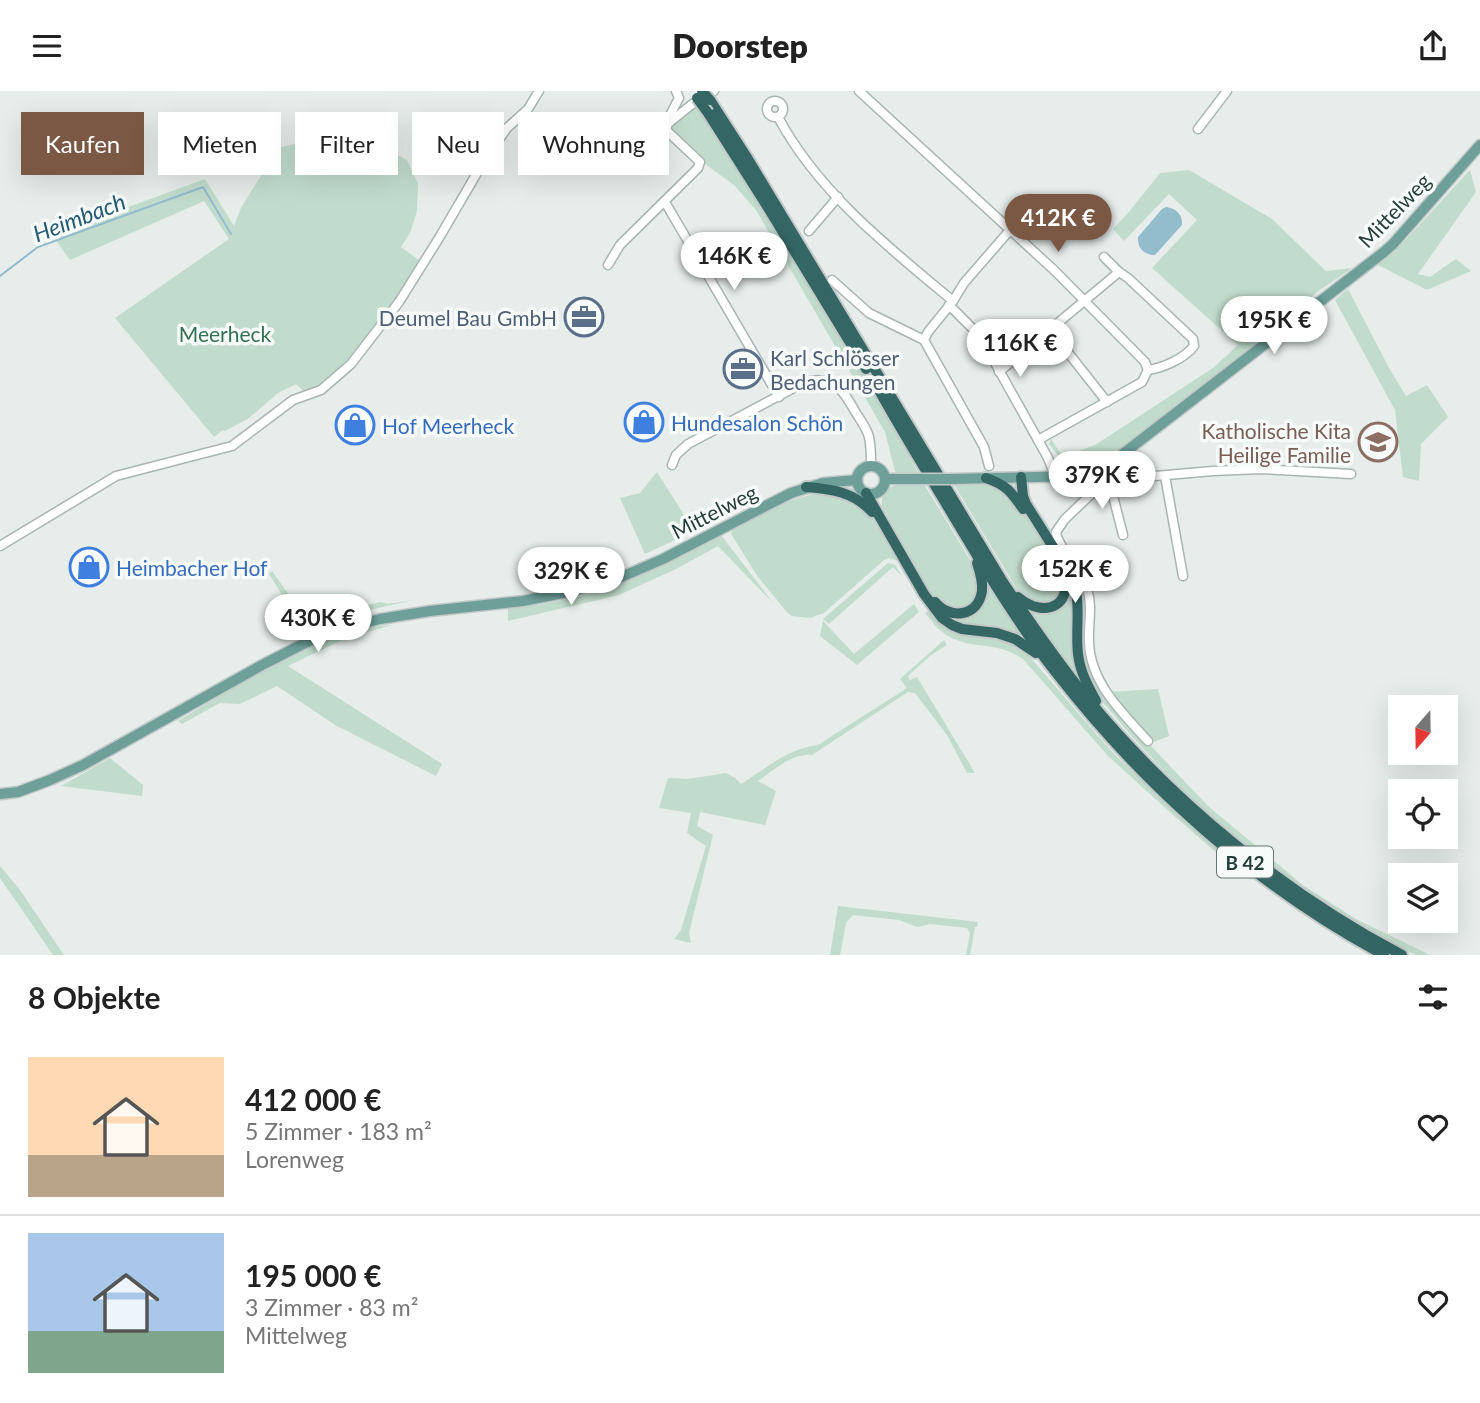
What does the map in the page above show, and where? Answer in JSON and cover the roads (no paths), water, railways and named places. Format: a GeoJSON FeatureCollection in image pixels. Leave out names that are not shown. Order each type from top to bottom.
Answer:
{"type":"FeatureCollection","features":[{"type":"Feature","properties":{"kind":"highway","name":"B 42"},"geometry":{"type":"LineString","coordinates":[[703,94],[708,113],[808,272],[974,550],[1022,626],[1056,673],[1127,755],[1198,824],[1297,901],[1384,955]]}},
{"type":"Feature","properties":{"kind":"highway","name":"B 42"},"geometry":{"type":"LineString","coordinates":[[703,94],[748,159],[1003,582],[1062,666],[1107,722],[1168,785],[1247,853],[1330,913],[1402,955]]}},
{"type":"Feature","properties":{"kind":"highway"},"geometry":{"type":"LineString","coordinates":[[1013,494],[1011,487],[1016,477]]}},
{"type":"Feature","properties":{"kind":"highway"},"geometry":{"type":"LineString","coordinates":[[1016,477],[1026,504],[1075,585],[1081,671],[1107,722]]}},
{"type":"Feature","properties":{"kind":"highway"},"geometry":{"type":"LineString","coordinates":[[986,478],[1003,485],[1013,494],[1063,571],[1066,584],[1064,594],[1057,604],[1041,609],[1027,604],[1003,582]]}},
{"type":"Feature","properties":{"kind":"highway"},"geometry":{"type":"LineString","coordinates":[[806,487],[852,495],[867,506],[888,530]]}},
{"type":"Feature","properties":{"kind":"highway"},"geometry":{"type":"LineString","coordinates":[[878,492],[880,508],[924,587],[939,607],[948,613],[968,612],[981,598],[982,582],[974,550]]}},
{"type":"Feature","properties":{"kind":"highway"},"geometry":{"type":"LineString","coordinates":[[866,493],[924,594],[942,618],[962,629],[997,633],[1015,639],[1032,649],[1056,673]]}},
{"type":"Feature","properties":{"kind":"main road","name":"Mittelweg"},"geometry":{"type":"LineString","coordinates":[[1105,477],[1384,252],[1480,145]]}},
{"type":"Feature","properties":{"kind":"main road"},"geometry":{"type":"LineString","coordinates":[[871,465],[881,469],[886,479],[884,487],[873,494],[859,488],[857,480],[862,469],[871,465]]}},
{"type":"Feature","properties":{"kind":"main road"},"geometry":{"type":"LineString","coordinates":[[886,479],[1105,477]]}},
{"type":"Feature","properties":{"kind":"main road","name":"Mittelweg"},"geometry":{"type":"LineString","coordinates":[[0,794],[18,792],[83,765],[313,639],[380,619],[523,601],[617,579],[663,559],[806,487],[857,480]]}},
{"type":"Feature","properties":{"kind":"street"},"geometry":{"type":"LineString","coordinates":[[0,546],[116,476],[232,446],[293,400],[321,390],[351,364],[399,302],[484,161],[507,128],[528,109],[539,91]]}},
{"type":"Feature","properties":{"kind":"street"},"geometry":{"type":"LineString","coordinates":[[670,122],[668,117],[679,98],[676,91]]}},
{"type":"Feature","properties":{"kind":"street"},"geometry":{"type":"LineString","coordinates":[[859,91],[1055,271],[1145,362],[1148,370],[1142,382],[1038,440]]}},
{"type":"Feature","properties":{"kind":"street"},"geometry":{"type":"LineString","coordinates":[[1198,129],[1227,91]]}},
{"type":"Feature","properties":{"kind":"street"},"geometry":{"type":"LineString","coordinates":[[608,265],[620,245],[698,168],[700,162],[667,131],[667,125],[703,94]]}},
{"type":"Feature","properties":{"kind":"street"},"geometry":{"type":"LineString","coordinates":[[778,117],[810,166],[838,197],[951,303],[979,336],[1048,458],[1055,476]]}},
{"type":"Feature","properties":{"kind":"street"},"geometry":{"type":"LineString","coordinates":[[808,231],[838,197]]}},
{"type":"Feature","properties":{"kind":"street"},"geometry":{"type":"LineString","coordinates":[[665,202],[779,397]]}},
{"type":"Feature","properties":{"kind":"street"},"geometry":{"type":"LineString","coordinates":[[924,340],[964,283],[1010,230]]}},
{"type":"Feature","properties":{"kind":"street"},"geometry":{"type":"LineString","coordinates":[[1104,257],[1193,339],[1194,346],[1189,352],[1148,370]]}},
{"type":"Feature","properties":{"kind":"street"},"geometry":{"type":"LineString","coordinates":[[999,372],[1119,272]]}},
{"type":"Feature","properties":{"kind":"street"},"geometry":{"type":"LineString","coordinates":[[832,280],[869,313],[924,340],[984,447],[989,466]]}},
{"type":"Feature","properties":{"kind":"street"},"geometry":{"type":"LineString","coordinates":[[1051,331],[1107,402]]}},
{"type":"Feature","properties":{"kind":"street"},"geometry":{"type":"LineString","coordinates":[[672,465],[676,455],[688,444],[805,382],[817,379],[830,381],[841,389],[867,431],[871,465]]}},
{"type":"Feature","properties":{"kind":"street"},"geometry":{"type":"LineString","coordinates":[[1123,535],[1105,477],[1261,469],[1351,474]]}},
{"type":"Feature","properties":{"kind":"street"},"geometry":{"type":"LineString","coordinates":[[1165,476],[1183,576]]}},
{"type":"Feature","properties":{"kind":"street","name":"Mittelweg"},"geometry":{"type":"LineString","coordinates":[[1105,477],[1056,532],[1087,589],[1090,603],[1090,659],[1100,682],[1107,695],[1148,741]]}},
{"type":"Feature","properties":{"kind":"water"},"geometry":{"type":"Polygon","coordinates":[[[1166,207],[1178,213],[1182,225],[1155,255],[1147,254],[1140,247],[1138,237],[1166,207]]]}},
{"type":"Feature","properties":{"kind":"waterway","name":"Heimbach"},"geometry":{"type":"LineString","coordinates":[[0,276],[38,247],[203,187],[231,234]]}},
{"type":"Feature","properties":{"kind":"place","name":"Deumel Bau GmbH"},"geometry":{"type":"Point","coordinates":[584,317]}},
{"type":"Feature","properties":{"kind":"place","name":"Karl Schlösser Bedachungen"},"geometry":{"type":"Point","coordinates":[743,369]}},
{"type":"Feature","properties":{"kind":"place","name":"Hundesalon Schön"},"geometry":{"type":"Point","coordinates":[644,422]}},
{"type":"Feature","properties":{"kind":"place","name":"Hof Meerheck"},"geometry":{"type":"Point","coordinates":[355,425]}},
{"type":"Feature","properties":{"kind":"place","name":"Katholische Kita Heilige Familie"},"geometry":{"type":"Point","coordinates":[1378,442]}},
{"type":"Feature","properties":{"kind":"place","name":"Heimbacher Hof"},"geometry":{"type":"Point","coordinates":[89,567]}},
{"type":"Feature","properties":{"kind":"park label","name":"Meerheck"},"geometry":{"type":"Point","coordinates":[225,333]}}]}
